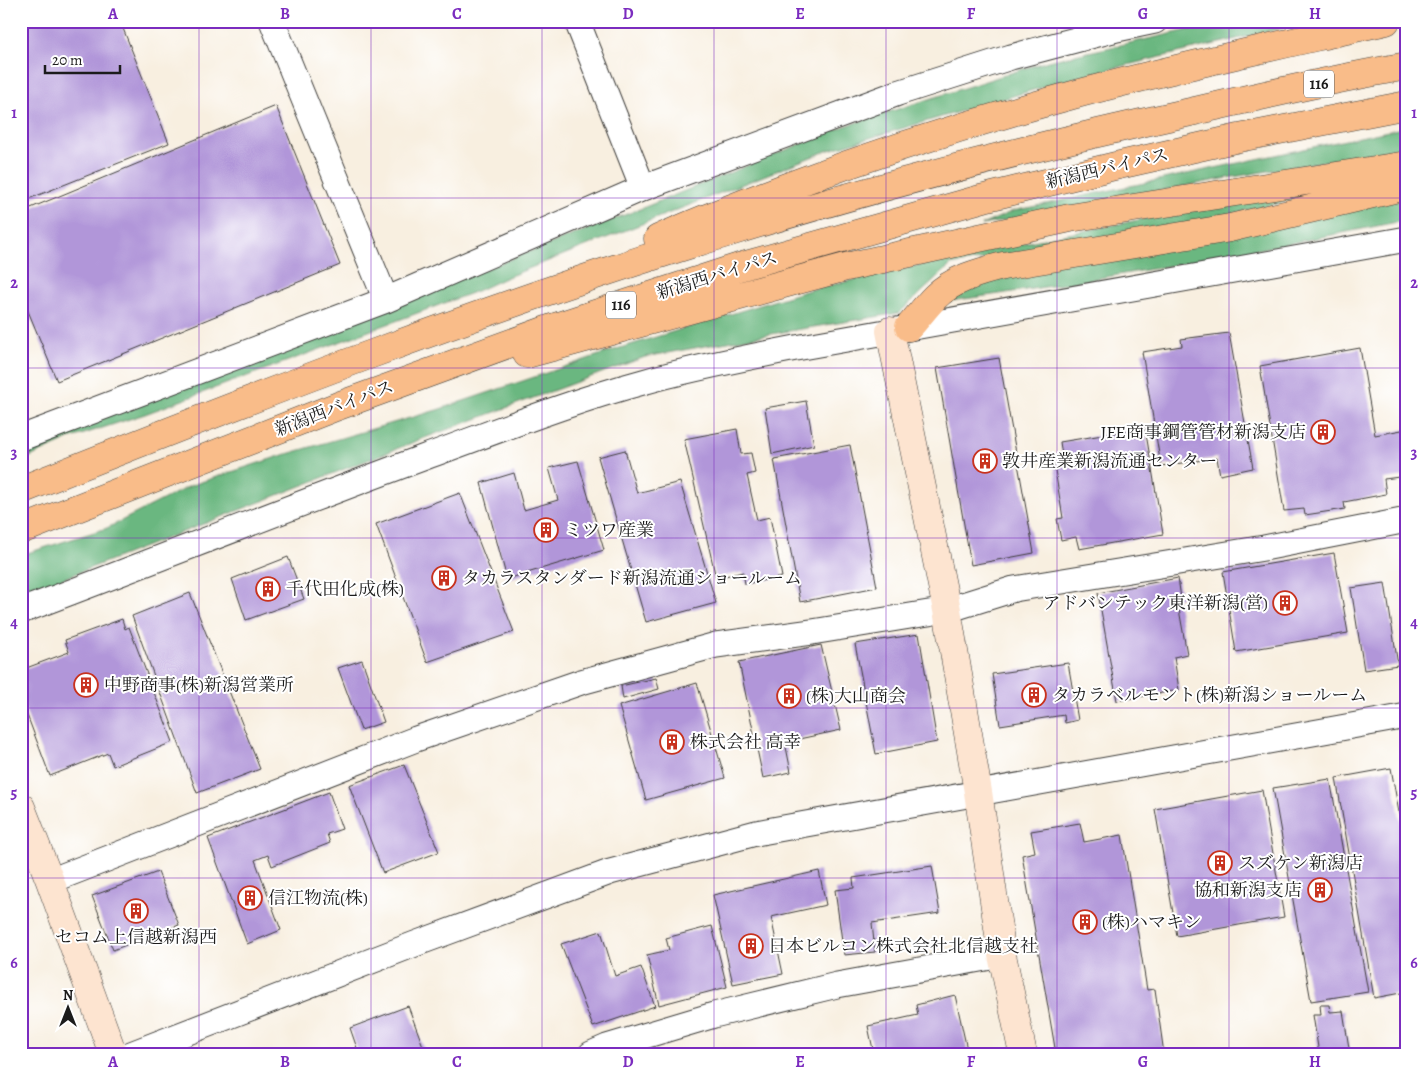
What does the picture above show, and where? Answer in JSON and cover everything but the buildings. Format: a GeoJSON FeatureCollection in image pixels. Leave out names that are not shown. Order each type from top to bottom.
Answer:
{"type":"FeatureCollection","features":[{"type":"Feature","properties":{"kind":"highway"},"geometry":{"type":"LineString","coordinates":[[539,294],[703,219],[833,170],[962,127],[1091,90],[1386,21]]}},
{"type":"Feature","properties":{"kind":"highway","name":"新潟西バイパス"},"geometry":{"type":"LineString","coordinates":[[21,490],[323,372],[539,294],[728,232],[973,163],[1106,130],[1407,66]]}},
{"type":"Feature","properties":{"kind":"highway","name":"新潟西バイパス"},"geometry":{"type":"LineString","coordinates":[[21,530],[338,406],[555,327],[739,268],[984,198],[1115,166],[1239,138],[1407,105]]}},
{"type":"Feature","properties":{"kind":"highway"},"geometry":{"type":"LineString","coordinates":[[338,406],[846,267],[1070,218],[1407,165]]}},
{"type":"Feature","properties":{"kind":"highway"},"geometry":{"type":"LineString","coordinates":[[900,329],[936,296],[964,277],[982,271],[1230,228],[1407,186]]}},
{"type":"Feature","properties":{"kind":"street"},"geometry":{"type":"LineString","coordinates":[[272,21],[386,300]]}},
{"type":"Feature","properties":{"kind":"street"},"geometry":{"type":"LineString","coordinates":[[577,21],[643,188]]}},
{"type":"Feature","properties":{"kind":"street"},"geometry":{"type":"LineString","coordinates":[[21,438],[386,300],[643,188],[898,93],[1011,57],[1155,21]]}},
{"type":"Feature","properties":{"kind":"street"},"geometry":{"type":"LineString","coordinates":[[21,611],[331,492],[573,404],[642,382],[705,366],[796,348],[1407,240]]}},
{"type":"Feature","properties":{"kind":"street"},"geometry":{"type":"LineString","coordinates":[[900,329],[978,792],[1002,955],[1023,1054]]}},
{"type":"Feature","properties":{"kind":"street"},"geometry":{"type":"LineString","coordinates":[[50,880],[416,739],[581,682],[716,645],[948,610],[1014,589],[1264,548],[1407,520]]}},
{"type":"Feature","properties":{"kind":"street"},"geometry":{"type":"LineString","coordinates":[[132,1054],[414,944],[610,872],[756,832],[1407,716]]}},
{"type":"Feature","properties":{"kind":"street"},"geometry":{"type":"LineString","coordinates":[[21,807],[50,880],[113,1054]]}},
{"type":"Feature","properties":{"kind":"street"},"geometry":{"type":"LineString","coordinates":[[591,1054],[607,1047],[714,1015],[818,990],[1002,955]]}},
{"type":"Feature","properties":{"kind":"green space"},"geometry":{"type":"Polygon","coordinates":[[[1229,21],[1312,21],[1081,76],[829,150],[505,278],[477,291],[145,414],[69,439],[21,461],[21,447],[645,207],[845,126],[1048,61],[1229,21]]]}},
{"type":"Feature","properties":{"kind":"green space"},"geometry":{"type":"Polygon","coordinates":[[[1407,127],[1407,147],[1233,177],[982,225],[1013,211],[1407,127]]]}},
{"type":"Feature","properties":{"kind":"green space"},"geometry":{"type":"Polygon","coordinates":[[[1290,193],[1294,200],[1161,229],[951,265],[899,313],[645,357],[427,437],[21,595],[21,555],[107,528],[192,485],[280,456],[437,410],[617,349],[809,290],[959,256],[1178,212],[1290,193]]]}},
{"type":"Feature","properties":{"kind":"green space"},"geometry":{"type":"Polygon","coordinates":[[[1407,193],[1407,220],[1118,275],[943,302],[980,279],[1407,193]]]}},
{"type":"Feature","properties":{"kind":"place","name":"JFE商事鋼管管材新潟支店"},"geometry":{"type":"Point","coordinates":[1323,432]}},
{"type":"Feature","properties":{"kind":"place","name":"敦井産業新潟流通センター"},"geometry":{"type":"Point","coordinates":[985,461]}},
{"type":"Feature","properties":{"kind":"place","name":"ミツワ産業"},"geometry":{"type":"Point","coordinates":[546,530]}},
{"type":"Feature","properties":{"kind":"place","name":"タカラスタンダード新潟流通ショールーム"},"geometry":{"type":"Point","coordinates":[444,578]}},
{"type":"Feature","properties":{"kind":"place","name":"千代田化成(株)"},"geometry":{"type":"Point","coordinates":[268,589]}},
{"type":"Feature","properties":{"kind":"place","name":"アドバンテック東洋新潟(営)"},"geometry":{"type":"Point","coordinates":[1285,603]}},
{"type":"Feature","properties":{"kind":"place","name":"中野商事(株)新潟営業所"},"geometry":{"type":"Point","coordinates":[86,685]}},
{"type":"Feature","properties":{"kind":"place","name":"タカラベルモント(株)新潟ショールーム"},"geometry":{"type":"Point","coordinates":[1034,695]}},
{"type":"Feature","properties":{"kind":"place","name":"(株)大山商会"},"geometry":{"type":"Point","coordinates":[789,696]}},
{"type":"Feature","properties":{"kind":"place","name":"株式会社 高幸"},"geometry":{"type":"Point","coordinates":[672,742]}},
{"type":"Feature","properties":{"kind":"place","name":"スズケン新潟店"},"geometry":{"type":"Point","coordinates":[1220,863]}},
{"type":"Feature","properties":{"kind":"place","name":"協和新潟支店"},"geometry":{"type":"Point","coordinates":[1320,890]}},
{"type":"Feature","properties":{"kind":"place","name":"信江物流(株)"},"geometry":{"type":"Point","coordinates":[250,898]}},
{"type":"Feature","properties":{"kind":"place","name":"セコム上信越新潟西"},"geometry":{"type":"Point","coordinates":[136,911]}},
{"type":"Feature","properties":{"kind":"place","name":"(株)ハマキン"},"geometry":{"type":"Point","coordinates":[1085,922]}},
{"type":"Feature","properties":{"kind":"place","name":"日本ビルコン株式会社北信越支社"},"geometry":{"type":"Point","coordinates":[751,946]}}]}
